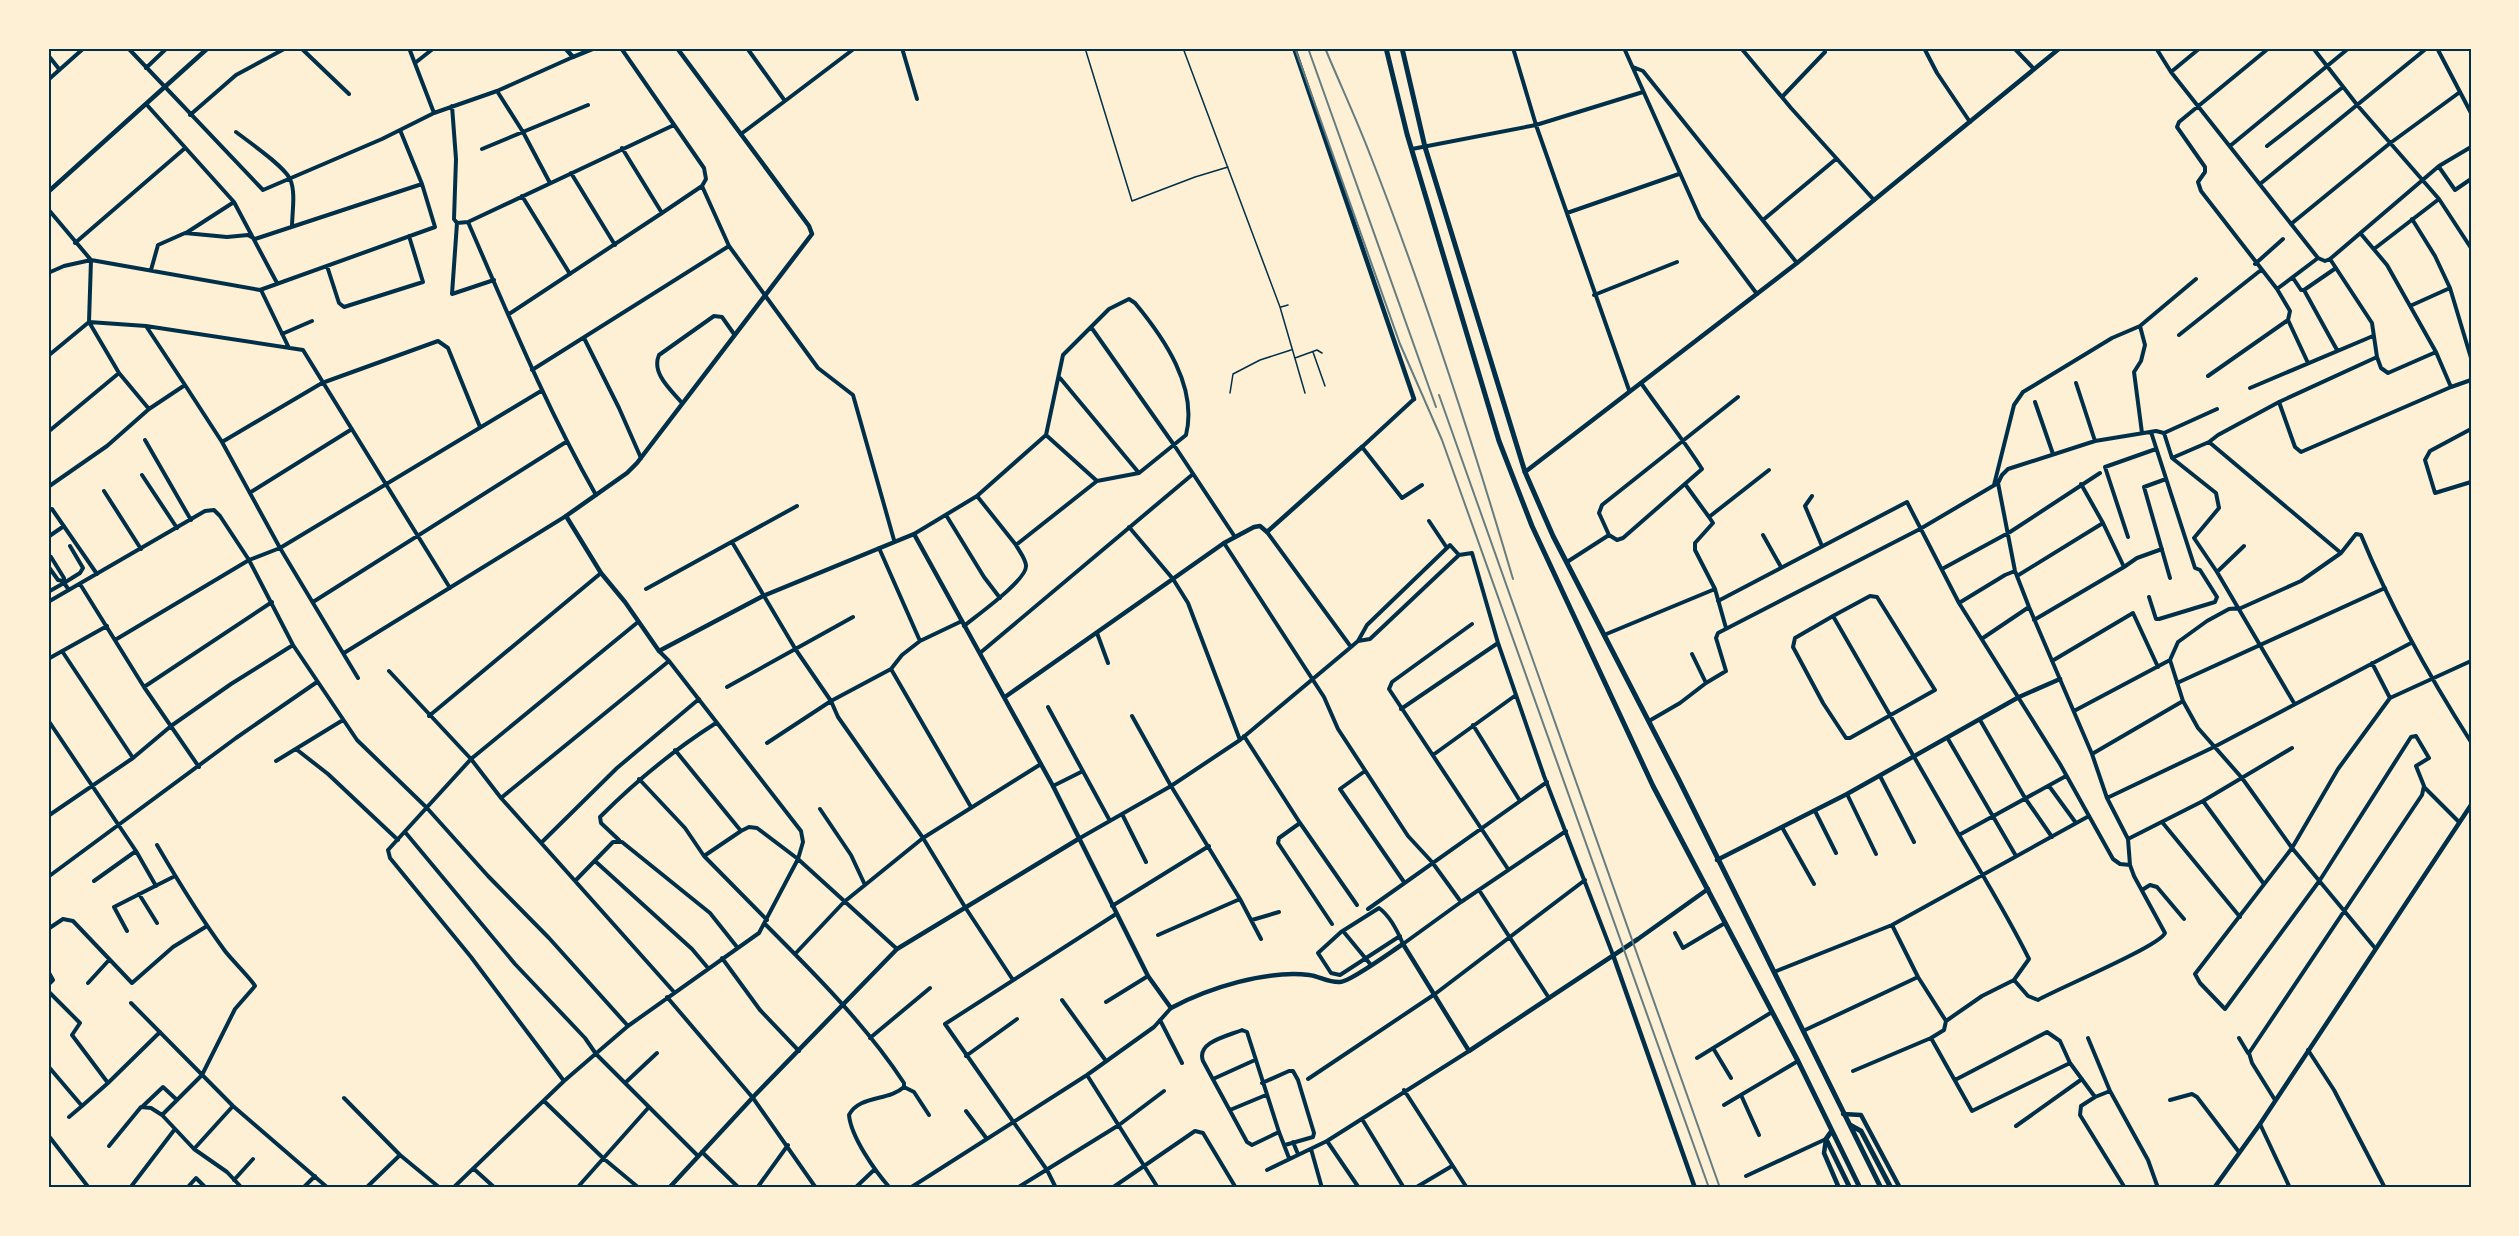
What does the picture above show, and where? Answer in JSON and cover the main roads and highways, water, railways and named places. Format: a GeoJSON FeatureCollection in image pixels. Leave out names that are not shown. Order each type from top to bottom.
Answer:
{"type":"FeatureCollection","features":[{"type":"Feature","properties":{"kind":"main road"},"geometry":{"type":"LineString","coordinates":[[1386,48],[1412,149],[1499,441],[1532,526],[1653,786],[1798,1061],[1860,1188]]}},
{"type":"Feature","properties":{"kind":"main road"},"geometry":{"type":"LineString","coordinates":[[1402,48],[1425,147],[1525,472],[1567,562],[1881,1188]]}},
{"type":"Feature","properties":{"kind":"main road"},"geometry":{"type":"LineString","coordinates":[[1849,1124],[1861,1131],[1890,1188]]}},
{"type":"Feature","properties":{"kind":"main road"},"geometry":{"type":"LineString","coordinates":[[1831,1131],[1826,1139],[1850,1188]]}},
{"type":"Feature","properties":{"kind":"railway"},"geometry":{"type":"LineString","coordinates":[[1295,48],[1400,344],[1442,440],[1709,1188]]}},
{"type":"Feature","properties":{"kind":"railway"},"geometry":{"type":"LineString","coordinates":[[1308,48],[1436,407]]}},
{"type":"Feature","properties":{"kind":"railway"},"geometry":{"type":"LineString","coordinates":[[1325,48],[1366,143],[1429,314],[1513,579]]}},
{"type":"Feature","properties":{"kind":"railway"},"geometry":{"type":"LineString","coordinates":[[1439,395],[1720,1188]]}}]}
